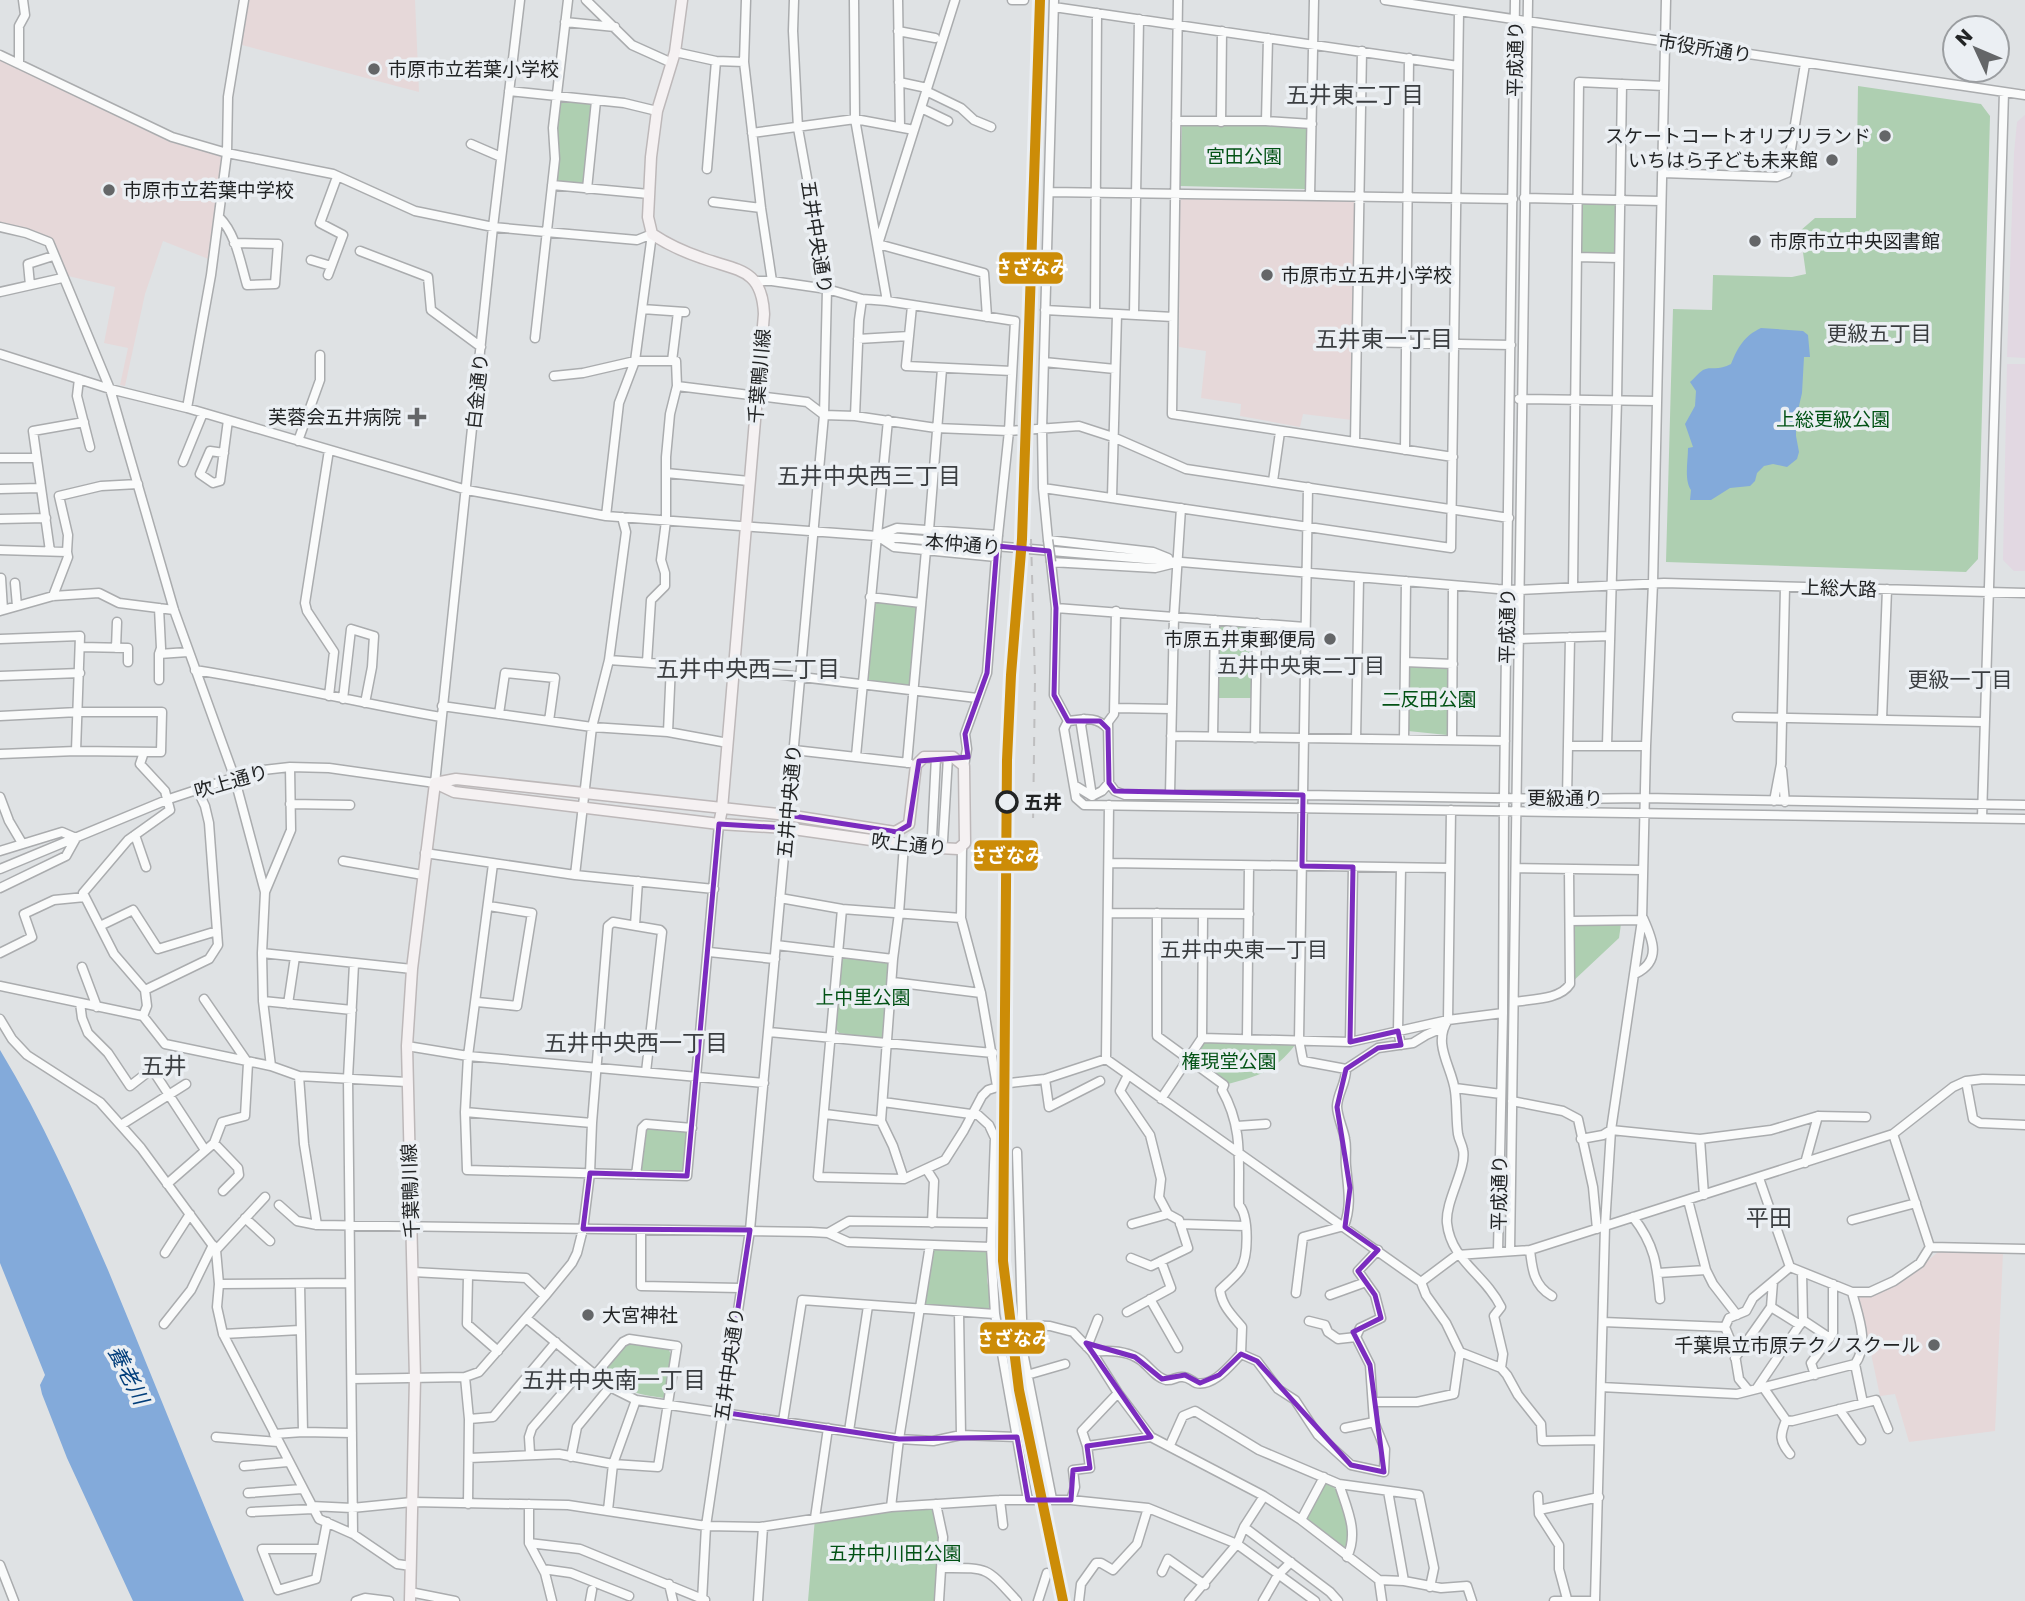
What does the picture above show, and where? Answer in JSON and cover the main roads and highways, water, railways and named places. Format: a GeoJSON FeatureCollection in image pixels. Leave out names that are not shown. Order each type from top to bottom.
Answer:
{"type":"FeatureCollection","features":[{"type":"Feature","properties":{"kind":"main road","name":"千葉鴨川線"},"geometry":{"type":"LineString","coordinates":[[682,0],[673,58],[657,111],[648,217],[652,234],[667,244],[701,258],[744,271],[755,281],[764,300],[719,824]]}},
{"type":"Feature","properties":{"kind":"main road","name":"吹上通り"},"geometry":{"type":"LineString","coordinates":[[924,757],[948,757],[958,759],[964,766],[965,843],[962,848],[935,849],[786,828],[719,824],[454,792],[435,783],[456,779],[787,815],[898,831],[909,824],[912,764],[924,757]]}},
{"type":"Feature","properties":{"kind":"main road","name":"千葉鴨川線"},"geometry":{"type":"LineString","coordinates":[[410,1596],[415,1378],[407,1046],[412,969],[435,783]]}},
{"type":"Feature","properties":{"kind":"water"},"geometry":{"type":"Polygon","coordinates":[[[1761,328],[1803,331],[1808,335],[1810,357],[1804,357],[1802,393],[1796,419],[1799,452],[1797,459],[1787,467],[1773,464],[1764,466],[1750,486],[1730,488],[1711,500],[1690,500],[1688,448],[1693,447],[1685,424],[1695,406],[1696,391],[1690,382],[1703,370],[1731,364],[1742,343],[1761,328]]]}},
{"type":"Feature","properties":{"kind":"water","name":"養老川"},"geometry":{"type":"Polygon","coordinates":[[[0,1050],[44,1130],[84,1214],[244,1601],[133,1601],[67,1458],[42,1394],[40,1385],[45,1375],[0,1263],[0,1050]]]}},
{"type":"Feature","properties":{"kind":"railway"},"geometry":{"type":"LineString","coordinates":[[1031,539],[1035,678],[1033,825]]}},
{"type":"Feature","properties":{"kind":"place","name":"市原市立若葉小学校"},"geometry":{"type":"Point","coordinates":[374,69]}},
{"type":"Feature","properties":{"kind":"place","name":"スケートコートオリプリランド"},"geometry":{"type":"Point","coordinates":[1885,136]}},
{"type":"Feature","properties":{"kind":"place","name":"いちはら子ども未来館"},"geometry":{"type":"Point","coordinates":[1832,160]}},
{"type":"Feature","properties":{"kind":"place","name":"市原市立若葉中学校"},"geometry":{"type":"Point","coordinates":[109,190]}},
{"type":"Feature","properties":{"kind":"place","name":"市原市立中央図書館"},"geometry":{"type":"Point","coordinates":[1755,241]}},
{"type":"Feature","properties":{"kind":"place","name":"市原市立五井小学校"},"geometry":{"type":"Point","coordinates":[1267,275]}},
{"type":"Feature","properties":{"kind":"place","name":"芙蓉会五井病院"},"geometry":{"type":"Point","coordinates":[417,417]}},
{"type":"Feature","properties":{"kind":"place","name":"市原五井東郵便局"},"geometry":{"type":"Point","coordinates":[1330,639]}},
{"type":"Feature","properties":{"kind":"place","name":"五井"},"geometry":{"type":"Point","coordinates":[1007,802]}},
{"type":"Feature","properties":{"kind":"place","name":"大宮神社"},"geometry":{"type":"Point","coordinates":[588,1315]}},
{"type":"Feature","properties":{"kind":"place","name":"千葉県立市原テクノスクール"},"geometry":{"type":"Point","coordinates":[1934,1345]}},
{"type":"Feature","properties":{"kind":"district","name":"五井東二丁目"},"geometry":{"type":"Point","coordinates":[1355,95]}},
{"type":"Feature","properties":{"kind":"district","name":"更級五丁目"},"geometry":{"type":"Point","coordinates":[1879,334]}},
{"type":"Feature","properties":{"kind":"district","name":"五井東一丁目"},"geometry":{"type":"Point","coordinates":[1384,339]}},
{"type":"Feature","properties":{"kind":"district","name":"五井中央西三丁目"},"geometry":{"type":"Point","coordinates":[869,476]}},
{"type":"Feature","properties":{"kind":"district","name":"五井中央東二丁目"},"geometry":{"type":"Point","coordinates":[1301,666]}},
{"type":"Feature","properties":{"kind":"district","name":"五井中央西二丁目"},"geometry":{"type":"Point","coordinates":[748,669]}},
{"type":"Feature","properties":{"kind":"district","name":"更級一丁目"},"geometry":{"type":"Point","coordinates":[1960,680]}},
{"type":"Feature","properties":{"kind":"district","name":"五井中央東一丁目"},"geometry":{"type":"Point","coordinates":[1244,950]}},
{"type":"Feature","properties":{"kind":"district","name":"五井中央西一丁目"},"geometry":{"type":"Point","coordinates":[636,1043]}},
{"type":"Feature","properties":{"kind":"district","name":"五井"},"geometry":{"type":"Point","coordinates":[164,1066]}},
{"type":"Feature","properties":{"kind":"district","name":"平田"},"geometry":{"type":"Point","coordinates":[1769,1218]}},
{"type":"Feature","properties":{"kind":"district","name":"五井中央南一丁目"},"geometry":{"type":"Point","coordinates":[614,1380]}},
{"type":"Feature","properties":{"kind":"park label","name":"宮田公園"},"geometry":{"type":"Point","coordinates":[1244,156]}},
{"type":"Feature","properties":{"kind":"park label","name":"上総更級公園"},"geometry":{"type":"Point","coordinates":[1833,419]}},
{"type":"Feature","properties":{"kind":"park label","name":"二反田公園"},"geometry":{"type":"Point","coordinates":[1429,699]}},
{"type":"Feature","properties":{"kind":"park label","name":"上中里公園"},"geometry":{"type":"Point","coordinates":[863,997]}},
{"type":"Feature","properties":{"kind":"park label","name":"権現堂公園"},"geometry":{"type":"Point","coordinates":[1229,1061]}},
{"type":"Feature","properties":{"kind":"park label","name":"五井中川田公園"},"geometry":{"type":"Point","coordinates":[895,1553]}}]}
